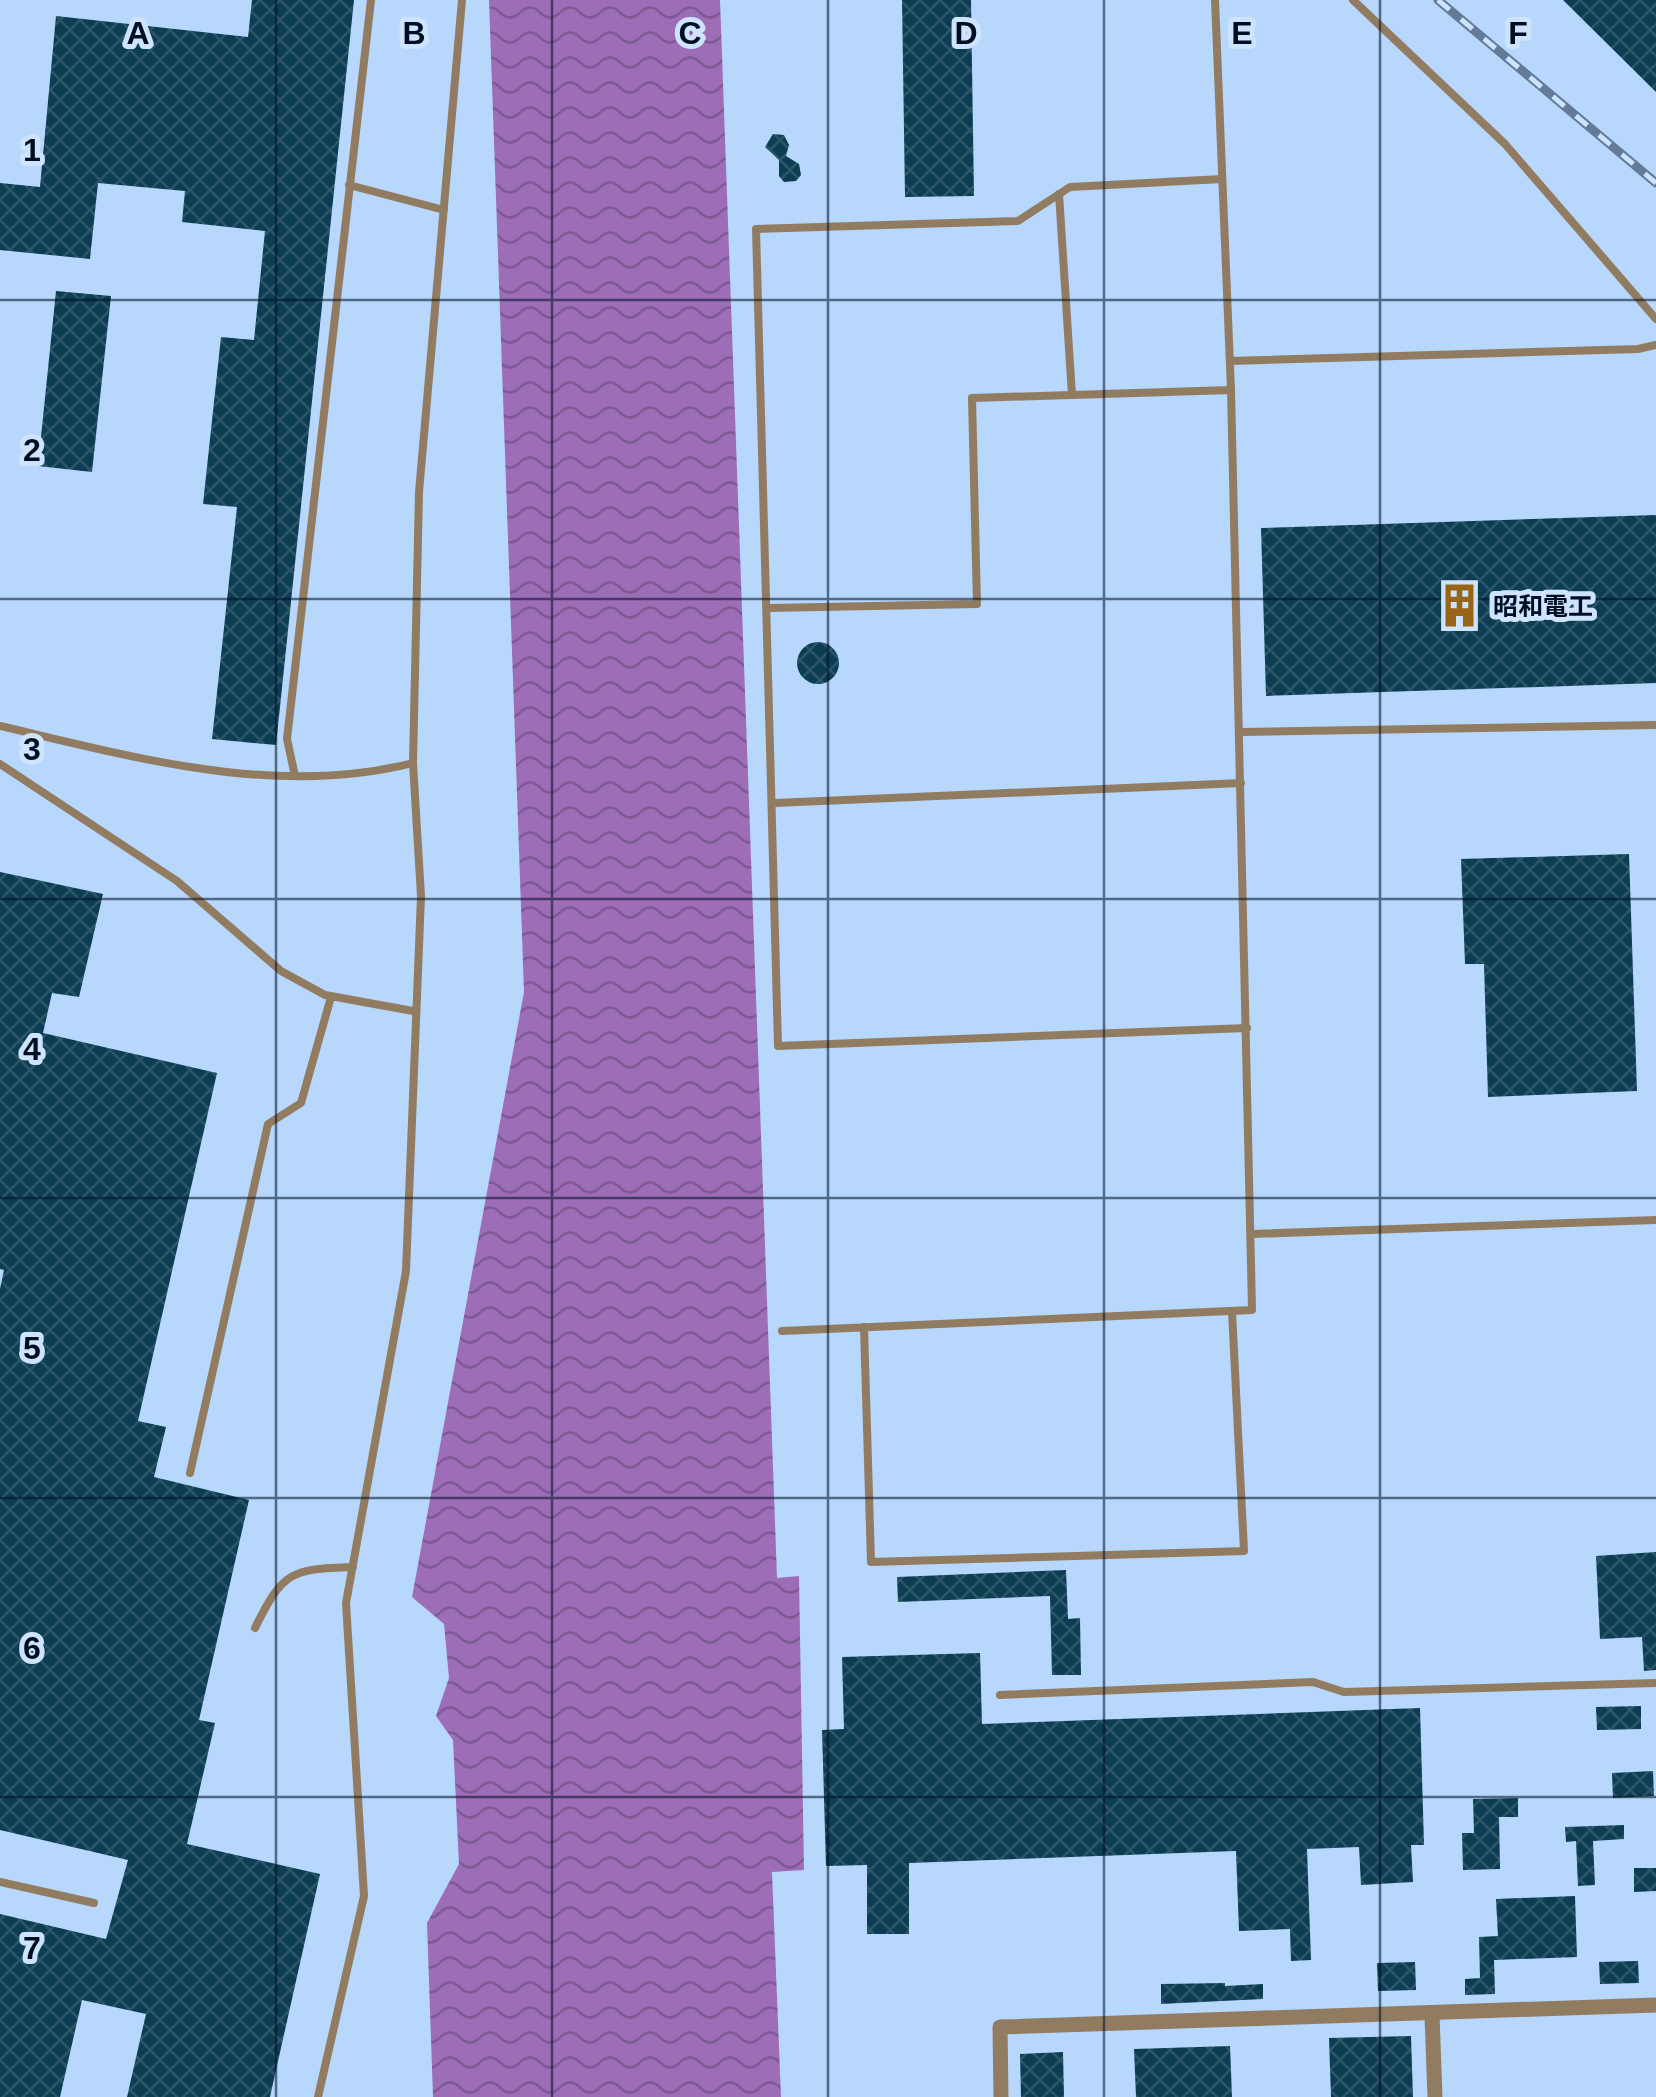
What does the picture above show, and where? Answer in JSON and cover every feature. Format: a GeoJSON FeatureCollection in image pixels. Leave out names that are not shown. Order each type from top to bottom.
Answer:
{"type":"FeatureCollection","features":[{"type":"Feature","properties":{"kind":"street"},"geometry":{"type":"LineString","coordinates":[[1001,2097],[1000,2028],[1656,2005]]}},
{"type":"Feature","properties":{"kind":"street"},"geometry":{"type":"LineString","coordinates":[[1432,2015],[1434,2097]]}},
{"type":"Feature","properties":{"kind":"lane"},"geometry":{"type":"LineString","coordinates":[[295,776],[286,739],[370,0]]}},
{"type":"Feature","properties":{"kind":"lane"},"geometry":{"type":"LineString","coordinates":[[318,2097],[364,1896],[346,1603],[406,1271],[413,1011],[421,896],[412,763],[416,534],[462,0]]}},
{"type":"Feature","properties":{"kind":"lane"},"geometry":{"type":"LineString","coordinates":[[782,1331],[1252,1310],[1231,390],[1215,0]]}},
{"type":"Feature","properties":{"kind":"lane"},"geometry":{"type":"LineString","coordinates":[[1353,0],[1504,144],[1656,320]]}},
{"type":"Feature","properties":{"kind":"lane"},"geometry":{"type":"LineString","coordinates":[[1222,179],[1070,187],[1018,221],[756,229],[778,1046],[1247,1028]]}},
{"type":"Feature","properties":{"kind":"lane"},"geometry":{"type":"LineString","coordinates":[[350,184],[444,210]]}},
{"type":"Feature","properties":{"kind":"lane"},"geometry":{"type":"LineString","coordinates":[[1059,194],[1072,395]]}},
{"type":"Feature","properties":{"kind":"lane"},"geometry":{"type":"LineString","coordinates":[[1230,361],[1638,350],[1656,345]]}},
{"type":"Feature","properties":{"kind":"lane"},"geometry":{"type":"LineString","coordinates":[[769,608],[977,604],[972,398],[1231,390]]}},
{"type":"Feature","properties":{"kind":"lane"},"geometry":{"type":"LineString","coordinates":[[1240,732],[1656,725]]}},
{"type":"Feature","properties":{"kind":"lane"},"geometry":{"type":"LineString","coordinates":[[0,726],[161,763],[295,776],[330,779],[412,763]]}},
{"type":"Feature","properties":{"kind":"lane"},"geometry":{"type":"LineString","coordinates":[[0,764],[177,881],[281,971],[331,997],[413,1011]]}},
{"type":"Feature","properties":{"kind":"lane"},"geometry":{"type":"LineString","coordinates":[[774,803],[1242,783]]}},
{"type":"Feature","properties":{"kind":"lane"},"geometry":{"type":"LineString","coordinates":[[190,1473],[268,1124],[301,1104],[331,997]]}},
{"type":"Feature","properties":{"kind":"lane"},"geometry":{"type":"LineString","coordinates":[[1252,1234],[1656,1220]]}},
{"type":"Feature","properties":{"kind":"lane"},"geometry":{"type":"LineString","coordinates":[[864,1328],[871,1562],[1244,1551],[1232,1311]]}},
{"type":"Feature","properties":{"kind":"lane"},"geometry":{"type":"LineString","coordinates":[[254,1628],[272,1592],[301,1569],[353,1567]]}},
{"type":"Feature","properties":{"kind":"lane"},"geometry":{"type":"LineString","coordinates":[[1000,1695],[1314,1682],[1344,1692],[1656,1684]]}},
{"type":"Feature","properties":{"kind":"lane"},"geometry":{"type":"LineString","coordinates":[[0,1882],[94,1903]]}},
{"type":"Feature","properties":{"kind":"water"},"geometry":{"type":"Polygon","coordinates":[[[489,0],[720,0],[777,1578],[799,1576],[804,1870],[772,1872],[781,2097],[433,2097],[427,1923],[459,1864],[453,1740],[436,1716],[449,1678],[444,1624],[412,1597],[524,992],[489,0]]]}},
{"type":"Feature","properties":{"kind":"building"},"geometry":{"type":"Polygon","coordinates":[[[252,0],[354,0],[276,745],[212,739],[237,507],[203,504],[221,337],[254,340],[265,231],[182,222],[185,191],[98,183],[90,259],[0,250],[0,183],[40,187],[56,16],[248,37],[252,0]]]}},
{"type":"Feature","properties":{"kind":"building"},"geometry":{"type":"Polygon","coordinates":[[[902,0],[971,0],[974,196],[905,197],[902,0]]]}},
{"type":"Feature","properties":{"kind":"building"},"geometry":{"type":"Polygon","coordinates":[[[1563,0],[1656,0],[1656,92],[1563,0]]]}},
{"type":"Feature","properties":{"kind":"building"},"geometry":{"type":"Polygon","coordinates":[[[773,134],[784,135],[789,145],[786,156],[799,164],[801,175],[796,181],[784,182],[779,176],[779,160],[765,147],[773,134]]]}},
{"type":"Feature","properties":{"kind":"building"},"geometry":{"type":"Polygon","coordinates":[[[56,291],[111,296],[92,472],[38,466],[56,291]]]}},
{"type":"Feature","properties":{"kind":"building","name":"昭和電工"},"geometry":{"type":"Polygon","coordinates":[[[1656,515],[1656,683],[1266,696],[1261,528],[1656,515]]]}},
{"type":"Feature","properties":{"kind":"building"},"geometry":{"type":"Polygon","coordinates":[[[818,642],[833,648],[839,663],[833,678],[818,684],[803,678],[797,663],[803,648],[818,642]]]}},
{"type":"Feature","properties":{"kind":"building"},"geometry":{"type":"Polygon","coordinates":[[[1629,854],[1637,1091],[1488,1097],[1484,964],[1465,964],[1461,859],[1629,854]]]}},
{"type":"Feature","properties":{"kind":"building"},"geometry":{"type":"Polygon","coordinates":[[[0,872],[103,894],[79,997],[52,993],[43,1033],[217,1073],[138,1421],[166,1427],[154,1477],[249,1500],[199,1720],[215,1723],[187,1844],[320,1874],[270,2097],[127,2097],[146,2014],[82,2000],[60,2097],[0,2097],[0,1914],[106,1939],[128,1860],[0,1830],[0,1289],[4,1270],[0,1269],[0,872]]]}},
{"type":"Feature","properties":{"kind":"building"},"geometry":{"type":"Polygon","coordinates":[[[1656,1552],[1656,1670],[1644,1671],[1642,1637],[1600,1639],[1596,1556],[1656,1552]]]}},
{"type":"Feature","properties":{"kind":"building"},"geometry":{"type":"Polygon","coordinates":[[[1066,1570],[1068,1619],[1080,1618],[1081,1675],[1052,1675],[1050,1596],[898,1602],[897,1577],[1066,1570]]]}},
{"type":"Feature","properties":{"kind":"building"},"geometry":{"type":"Polygon","coordinates":[[[980,1653],[982,1724],[1420,1708],[1424,1845],[1411,1845],[1413,1882],[1361,1885],[1359,1847],[1307,1849],[1311,1960],[1291,1961],[1290,1929],[1239,1931],[1236,1851],[909,1863],[909,1934],[867,1934],[867,1865],[826,1866],[822,1730],[844,1729],[842,1657],[980,1653]]]}},
{"type":"Feature","properties":{"kind":"building"},"geometry":{"type":"Polygon","coordinates":[[[1641,1706],[1641,1729],[1597,1730],[1596,1707],[1641,1706]]]}},
{"type":"Feature","properties":{"kind":"building"},"geometry":{"type":"Polygon","coordinates":[[[1653,1771],[1654,1796],[1613,1798],[1612,1773],[1653,1771]]]}},
{"type":"Feature","properties":{"kind":"building"},"geometry":{"type":"Polygon","coordinates":[[[1518,1798],[1518,1817],[1499,1817],[1500,1869],[1463,1870],[1462,1833],[1474,1833],[1473,1799],[1518,1798]]]}},
{"type":"Feature","properties":{"kind":"building"},"geometry":{"type":"Polygon","coordinates":[[[1624,1825],[1624,1839],[1593,1841],[1595,1885],[1578,1886],[1576,1841],[1566,1842],[1565,1827],[1624,1825]]]}},
{"type":"Feature","properties":{"kind":"building"},"geometry":{"type":"Polygon","coordinates":[[[1634,1868],[1656,1868],[1656,1891],[1634,1892],[1634,1868]]]}},
{"type":"Feature","properties":{"kind":"building"},"geometry":{"type":"Polygon","coordinates":[[[1575,1896],[1577,1957],[1494,1960],[1495,1994],[1465,1995],[1465,1979],[1480,1978],[1479,1937],[1498,1936],[1496,1899],[1575,1896]]]}},
{"type":"Feature","properties":{"kind":"building"},"geometry":{"type":"Polygon","coordinates":[[[1638,1961],[1639,1983],[1600,1984],[1599,1962],[1638,1961]]]}},
{"type":"Feature","properties":{"kind":"building"},"geometry":{"type":"Polygon","coordinates":[[[1415,1962],[1416,1990],[1378,1991],[1377,1963],[1415,1962]]]}},
{"type":"Feature","properties":{"kind":"building"},"geometry":{"type":"Polygon","coordinates":[[[1161,1984],[1263,1984],[1263,1999],[1161,2004],[1161,1984]]]}},
{"type":"Feature","properties":{"kind":"building"},"geometry":{"type":"Polygon","coordinates":[[[1411,2036],[1413,2097],[1331,2097],[1329,2038],[1411,2036]]]}},
{"type":"Feature","properties":{"kind":"building"},"geometry":{"type":"Polygon","coordinates":[[[1230,2046],[1232,2097],[1136,2097],[1134,2049],[1230,2046]]]}},
{"type":"Feature","properties":{"kind":"building"},"geometry":{"type":"Polygon","coordinates":[[[1063,2052],[1064,2097],[1021,2097],[1020,2054],[1063,2052]]]}},
{"type":"Feature","properties":{"kind":"railway"},"geometry":{"type":"LineString","coordinates":[[1438,0],[1656,183]]}},
{"type":"Feature","properties":{"kind":"place","name":"昭和電工"},"geometry":{"type":"Point","coordinates":[1460,606]}}]}
